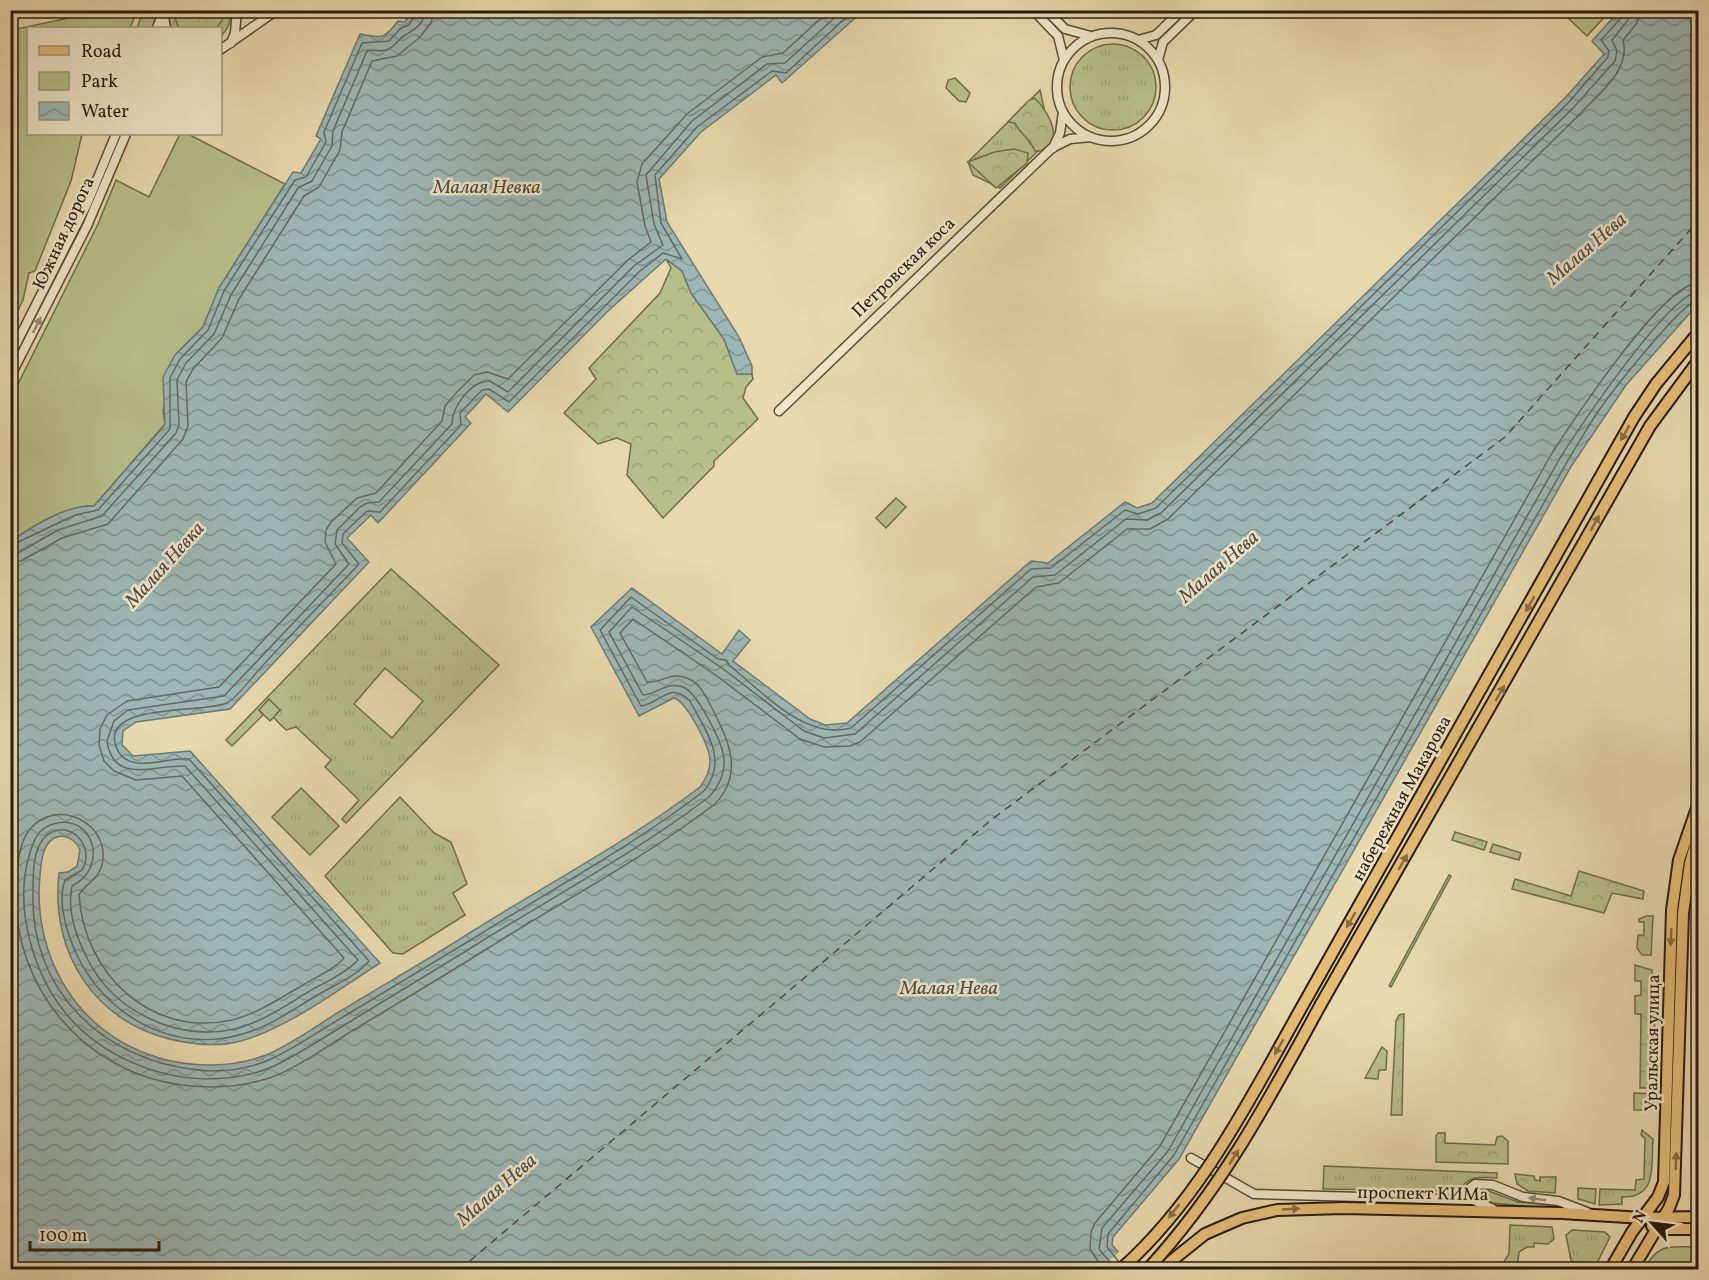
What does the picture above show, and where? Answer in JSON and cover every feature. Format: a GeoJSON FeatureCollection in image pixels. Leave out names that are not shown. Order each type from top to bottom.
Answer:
{"type":"FeatureCollection","features":[{"type":"Feature","properties":{"kind":"main road","name":"набережная Макарова"},"geometry":{"type":"LineString","coordinates":[[1120,1269],[1169,1218],[1202,1176],[1308,996],[1617,447],[1656,384],[1698,333]]}},
{"type":"Feature","properties":{"kind":"main road","name":"набережная Макарова"},"geometry":{"type":"LineString","coordinates":[[1147,1269],[1184,1230],[1216,1186],[1638,446],[1671,395],[1698,361]]}},
{"type":"Feature","properties":{"kind":"main road","name":"Уральская улица"},"geometry":{"type":"LineString","coordinates":[[1610,1269],[1658,1197],[1664,1182],[1672,909],[1679,860],[1698,805]]}},
{"type":"Feature","properties":{"kind":"main road","name":"Уральская улица"},"geometry":{"type":"LineString","coordinates":[[1632,1269],[1664,1217],[1674,1195],[1683,913],[1698,835]]}},
{"type":"Feature","properties":{"kind":"main road","name":"проспект КИМа"},"geometry":{"type":"LineString","coordinates":[[1160,1269],[1205,1234],[1242,1218],[1277,1210],[1344,1208],[1642,1218],[1698,1217]]}},
{"type":"Feature","properties":{"kind":"main road"},"geometry":{"type":"LineString","coordinates":[[1642,1218],[1656,1228],[1698,1229]]}},
{"type":"Feature","properties":{"kind":"street"},"geometry":{"type":"LineString","coordinates":[[230,44],[235,33],[237,10]]}},
{"type":"Feature","properties":{"kind":"street"},"geometry":{"type":"LineString","coordinates":[[222,49],[277,10]]}},
{"type":"Feature","properties":{"kind":"street"},"geometry":{"type":"LineString","coordinates":[[1033,10],[1058,36],[1064,60]]}},
{"type":"Feature","properties":{"kind":"street"},"geometry":{"type":"LineString","coordinates":[[1046,10],[1065,28],[1092,36],[1115,33],[1138,40],[1158,60],[1164,76],[1164,92],[1160,108],[1151,122],[1139,133],[1124,139],[1107,141],[1091,137],[1075,128],[1063,112],[1057,86],[1064,60],[1076,46],[1092,36]]}},
{"type":"Feature","properties":{"kind":"street"},"geometry":{"type":"LineString","coordinates":[[1138,40],[1156,35],[1182,10]]}},
{"type":"Feature","properties":{"kind":"street"},"geometry":{"type":"LineString","coordinates":[[1158,60],[1164,42],[1196,10]]}},
{"type":"Feature","properties":{"kind":"street"},"geometry":{"type":"LineString","coordinates":[[157,27],[163,11]]}},
{"type":"Feature","properties":{"kind":"street"},"geometry":{"type":"LineString","coordinates":[[163,11],[166,27]]}},
{"type":"Feature","properties":{"kind":"street","name":"Петровская коса"},"geometry":{"type":"LineString","coordinates":[[1052,148],[1060,133],[1063,112]]}},
{"type":"Feature","properties":{"kind":"street","name":"Южная дорога"},"geometry":{"type":"LineString","coordinates":[[10,356],[87,204],[116,135]]}},
{"type":"Feature","properties":{"kind":"street","name":"Южная дорога"},"geometry":{"type":"LineString","coordinates":[[10,377],[90,219],[126,135]]}},
{"type":"Feature","properties":{"kind":"street","name":"Петровская коса"},"geometry":{"type":"LineString","coordinates":[[778,411],[1052,148],[1070,139],[1091,137]]}},
{"type":"Feature","properties":{"kind":"street"},"geometry":{"type":"LineString","coordinates":[[1679,860],[1694,864]]}},
{"type":"Feature","properties":{"kind":"street"},"geometry":{"type":"LineString","coordinates":[[1191,1158],[1254,1194],[1471,1200]]}},
{"type":"Feature","properties":{"kind":"street","name":"проспект КИМа"},"geometry":{"type":"LineString","coordinates":[[1500,1212],[1471,1200],[1467,1193],[1470,1188],[1475,1184],[1487,1183],[1523,1197],[1558,1201],[1593,1215]]}},
{"type":"Feature","properties":{"kind":"green space"},"geometry":{"type":"Polygon","coordinates":[[[167,10],[231,10],[232,12],[228,27],[222,36],[222,27],[171,27],[168,24],[167,10]]]}},
{"type":"Feature","properties":{"kind":"green space"},"geometry":{"type":"Polygon","coordinates":[[[224,10],[222,21],[217,27],[179,27],[175,19],[179,11],[224,10]]]}},
{"type":"Feature","properties":{"kind":"green space"},"geometry":{"type":"Polygon","coordinates":[[[103,11],[137,11],[130,27],[27,27],[27,135],[82,135],[71,181],[35,271],[29,273],[23,300],[11,325],[11,30],[103,11]]]}},
{"type":"Feature","properties":{"kind":"green space"},"geometry":{"type":"Polygon","coordinates":[[[143,11],[158,11],[152,27],[137,27],[143,11]]]}},
{"type":"Feature","properties":{"kind":"green space"},"geometry":{"type":"Polygon","coordinates":[[[1565,11],[1610,11],[1587,36],[1567,17],[1565,11]]]}},
{"type":"Feature","properties":{"kind":"green space"},"geometry":{"type":"Polygon","coordinates":[[[1113,44],[1130,47],[1144,56],[1153,70],[1156,87],[1153,104],[1144,118],[1130,127],[1113,130],[1096,127],[1082,118],[1073,104],[1070,87],[1073,70],[1082,56],[1096,47],[1113,44]]]}},
{"type":"Feature","properties":{"kind":"green space"},"geometry":{"type":"Polygon","coordinates":[[[955,78],[970,93],[966,102],[959,101],[946,88],[948,80],[955,78]]]}},
{"type":"Feature","properties":{"kind":"green space"},"geometry":{"type":"Polygon","coordinates":[[[1040,90],[1048,126],[1045,144],[1000,188],[973,175],[968,162],[1040,90]]]}},
{"type":"Feature","properties":{"kind":"green space"},"geometry":{"type":"Polygon","coordinates":[[[1034,98],[1046,113],[1053,131],[1052,143],[1041,151],[1035,151],[1015,123],[1008,122],[1028,101],[1034,98]]]}},
{"type":"Feature","properties":{"kind":"green space"},"geometry":{"type":"Polygon","coordinates":[[[180,135],[190,135],[285,184],[219,288],[203,327],[175,355],[163,411],[165,424],[94,506],[61,513],[11,541],[11,398],[98,224],[116,180],[149,197],[180,135]]]}},
{"type":"Feature","properties":{"kind":"green space"},"geometry":{"type":"Polygon","coordinates":[[[1014,149],[1028,153],[1027,163],[996,188],[968,162],[994,152],[1014,149]]]}},
{"type":"Feature","properties":{"kind":"green space"},"geometry":{"type":"Polygon","coordinates":[[[666,259],[682,271],[691,293],[724,339],[737,374],[752,374],[753,379],[746,387],[743,398],[758,419],[714,461],[714,466],[663,518],[627,475],[631,444],[617,438],[598,444],[564,413],[596,379],[589,368],[660,293],[671,268],[666,259]]]}},
{"type":"Feature","properties":{"kind":"green space"},"geometry":{"type":"Polygon","coordinates":[[[896,498],[906,507],[886,528],[876,518],[896,498]]]}},
{"type":"Feature","properties":{"kind":"green space"},"geometry":{"type":"Polygon","coordinates":[[[391,569],[499,665],[346,823],[342,819],[359,800],[325,767],[331,760],[296,727],[286,730],[273,717],[280,710],[259,710],[263,715],[232,746],[226,740],[391,569]],[[385,668],[354,704],[392,738],[423,701],[385,668]]]}},
{"type":"Feature","properties":{"kind":"green space"},"geometry":{"type":"Polygon","coordinates":[[[269,699],[280,710],[270,721],[259,710],[269,699]]]}},
{"type":"Feature","properties":{"kind":"green space"},"geometry":{"type":"Polygon","coordinates":[[[301,788],[339,826],[310,855],[272,817],[301,788]]]}},
{"type":"Feature","properties":{"kind":"green space"},"geometry":{"type":"Polygon","coordinates":[[[400,797],[434,833],[451,842],[467,884],[453,893],[465,915],[403,954],[393,953],[325,876],[400,797]]]}},
{"type":"Feature","properties":{"kind":"green space"},"geometry":{"type":"Polygon","coordinates":[[[1455,832],[1487,842],[1484,850],[1452,840],[1455,832]]]}},
{"type":"Feature","properties":{"kind":"green space"},"geometry":{"type":"Polygon","coordinates":[[[1493,844],[1521,853],[1519,860],[1490,852],[1493,844]]]}},
{"type":"Feature","properties":{"kind":"green space"},"geometry":{"type":"Polygon","coordinates":[[[1579,871],[1644,891],[1643,899],[1612,893],[1604,913],[1512,889],[1515,879],[1571,896],[1579,871]]]}},
{"type":"Feature","properties":{"kind":"green space"},"geometry":{"type":"Polygon","coordinates":[[[1449,875],[1451,876],[1391,987],[1389,986],[1449,875]]]}},
{"type":"Feature","properties":{"kind":"green space"},"geometry":{"type":"Polygon","coordinates":[[[1653,916],[1651,955],[1642,955],[1637,948],[1638,935],[1644,935],[1644,922],[1639,922],[1639,919],[1653,916]]]}},
{"type":"Feature","properties":{"kind":"green space"},"geometry":{"type":"Polygon","coordinates":[[[1635,965],[1652,970],[1655,1034],[1654,1088],[1640,1088],[1641,1014],[1635,1014],[1635,996],[1641,995],[1641,981],[1635,981],[1635,965]]]}},
{"type":"Feature","properties":{"kind":"green space"},"geometry":{"type":"Polygon","coordinates":[[[1404,1014],[1402,1115],[1391,1115],[1396,1021],[1399,1015],[1404,1014]]]}},
{"type":"Feature","properties":{"kind":"green space"},"geometry":{"type":"Polygon","coordinates":[[[1382,1047],[1387,1051],[1386,1070],[1379,1070],[1378,1079],[1365,1078],[1382,1047]]]}},
{"type":"Feature","properties":{"kind":"green space"},"geometry":{"type":"Polygon","coordinates":[[[1634,1093],[1653,1094],[1651,1104],[1644,1110],[1634,1110],[1634,1093]]]}},
{"type":"Feature","properties":{"kind":"green space"},"geometry":{"type":"Polygon","coordinates":[[[1642,1130],[1653,1139],[1652,1169],[1647,1186],[1634,1196],[1622,1197],[1622,1204],[1599,1205],[1600,1189],[1635,1190],[1636,1180],[1644,1179],[1645,1138],[1641,1135],[1642,1130]]]}},
{"type":"Feature","properties":{"kind":"green space"},"geometry":{"type":"Polygon","coordinates":[[[1438,1133],[1445,1133],[1445,1143],[1495,1145],[1497,1137],[1502,1136],[1508,1141],[1508,1164],[1436,1162],[1438,1133]]]}},
{"type":"Feature","properties":{"kind":"green space"},"geometry":{"type":"Polygon","coordinates":[[[1324,1166],[1497,1173],[1497,1178],[1480,1177],[1470,1180],[1458,1191],[1323,1189],[1324,1166]]]}},
{"type":"Feature","properties":{"kind":"green space"},"geometry":{"type":"Polygon","coordinates":[[[1515,1174],[1534,1176],[1535,1180],[1540,1181],[1540,1177],[1556,1177],[1555,1193],[1528,1191],[1517,1184],[1515,1174]]]}},
{"type":"Feature","properties":{"kind":"green space"},"geometry":{"type":"Polygon","coordinates":[[[1478,1187],[1518,1202],[1556,1205],[1570,1211],[1493,1203],[1475,1196],[1473,1191],[1478,1187]]]}},
{"type":"Feature","properties":{"kind":"green space"},"geometry":{"type":"Polygon","coordinates":[[[1578,1188],[1596,1189],[1595,1204],[1578,1199],[1578,1188]]]}},
{"type":"Feature","properties":{"kind":"green space"},"geometry":{"type":"Polygon","coordinates":[[[1510,1225],[1552,1227],[1554,1239],[1548,1244],[1534,1243],[1534,1247],[1527,1247],[1519,1252],[1517,1269],[1484,1269],[1493,1264],[1500,1268],[1509,1254],[1510,1225]]]}},
{"type":"Feature","properties":{"kind":"green space"},"geometry":{"type":"Polygon","coordinates":[[[1572,1230],[1605,1232],[1610,1237],[1594,1269],[1578,1269],[1579,1263],[1571,1261],[1566,1235],[1572,1230]]]}},
{"type":"Feature","properties":{"kind":"green space"},"geometry":{"type":"Polygon","coordinates":[[[1673,1247],[1698,1247],[1698,1269],[1644,1269],[1649,1260],[1660,1250],[1673,1247]]]}},
{"type":"Feature","properties":{"kind":"water","name":"Малая Нева"},"geometry":{"type":"Polygon","coordinates":[[[413,10],[863,11],[782,83],[776,75],[701,132],[659,179],[667,222],[739,337],[752,366],[752,374],[737,374],[724,339],[691,293],[682,271],[666,259],[608,311],[508,412],[486,394],[465,417],[471,423],[378,523],[371,515],[347,538],[369,562],[230,709],[136,722],[123,731],[122,745],[133,756],[190,751],[380,963],[295,1017],[259,1035],[241,1041],[217,1045],[202,1044],[178,1041],[149,1032],[124,1019],[102,1002],[84,981],[71,958],[62,931],[58,903],[59,873],[68,872],[77,866],[80,850],[73,840],[62,836],[54,838],[47,845],[41,866],[39,905],[52,962],[65,987],[82,1010],[103,1030],[128,1046],[169,1061],[197,1065],[226,1064],[253,1059],[276,1051],[616,844],[700,787],[707,775],[710,761],[706,746],[691,716],[674,698],[639,716],[591,627],[632,588],[722,654],[739,630],[750,640],[733,661],[810,719],[825,725],[847,723],[1031,561],[1048,563],[1125,502],[1137,508],[1152,503],[1565,98],[1604,54],[1592,41],[1619,11],[1698,11],[1698,304],[1626,385],[1572,465],[1179,1159],[1113,1237],[1112,1245],[1134,1269],[11,1270],[11,541],[61,513],[94,506],[165,425],[163,377],[175,355],[203,327],[219,288],[293,172],[301,173],[321,139],[316,136],[360,34],[378,37],[386,35],[398,21],[405,22],[413,10]]]}},
{"type":"Feature","properties":{"kind":"pier"},"geometry":{"type":"Polygon","coordinates":[[[1121,1250],[1137,1270],[1100,1269],[1121,1250]]]}},
{"type":"Feature","properties":{"kind":"ferry route"},"geometry":{"type":"LineString","coordinates":[[459,1270],[991,820],[1505,437],[1698,221]]}},
{"type":"Feature","properties":{"kind":"water label","name":"Малая Невка"},"geometry":{"type":"Point","coordinates":[487,186]}},
{"type":"Feature","properties":{"kind":"water label","name":"Малая Невка"},"geometry":{"type":"Point","coordinates":[164,564]}}]}
